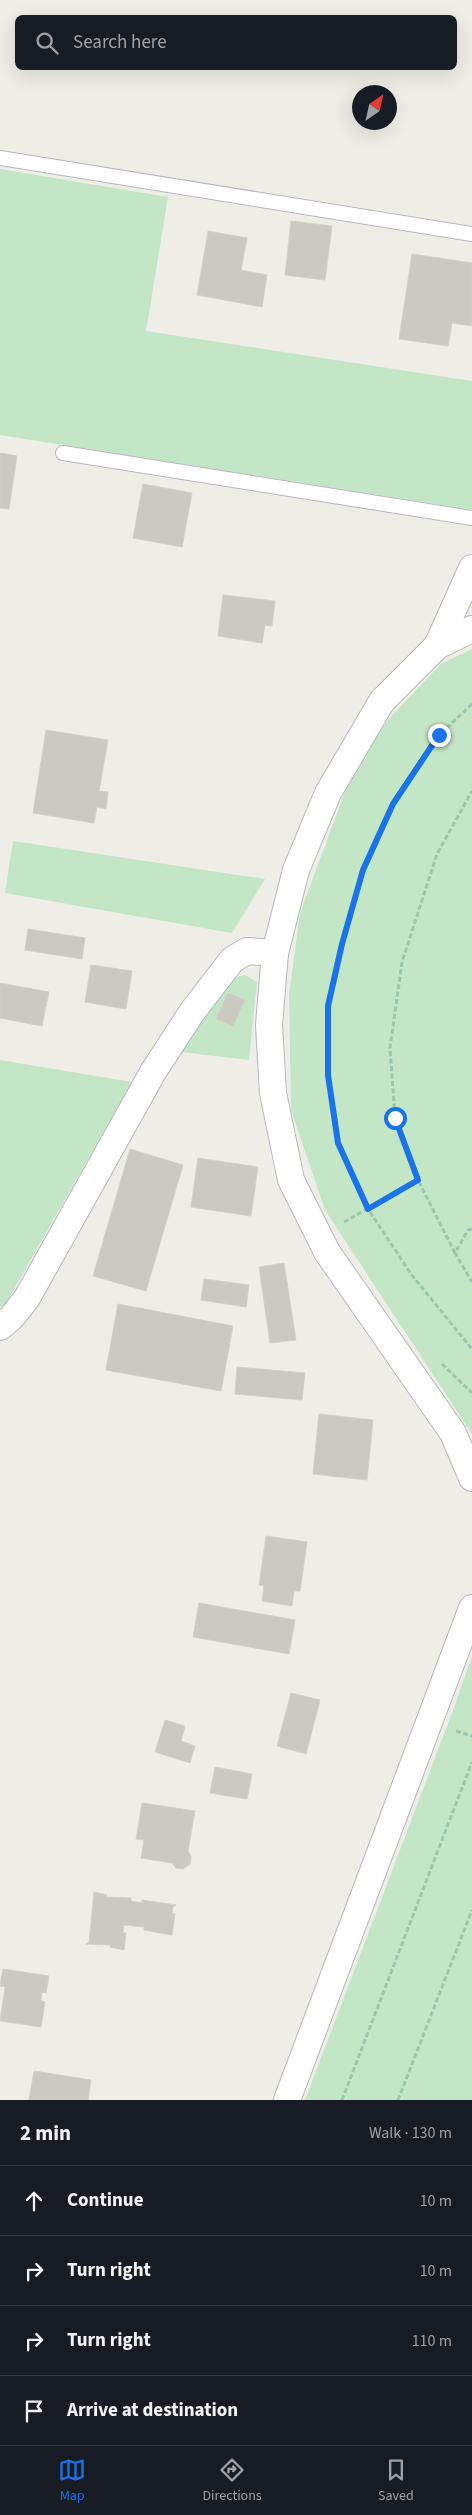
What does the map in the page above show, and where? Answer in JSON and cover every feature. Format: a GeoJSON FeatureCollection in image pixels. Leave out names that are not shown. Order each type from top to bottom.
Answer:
{"type":"FeatureCollection","features":[{"type":"Feature","properties":{"kind":"street"},"geometry":{"type":"LineString","coordinates":[[437,646],[472,568]]}},
{"type":"Feature","properties":{"kind":"street"},"geometry":{"type":"LineString","coordinates":[[472,629],[437,646],[382,701],[328,793],[296,870],[276,953],[269,1024],[273,1093],[291,1180],[327,1252],[453,1433],[472,1478]]}},
{"type":"Feature","properties":{"kind":"street"},"geometry":{"type":"LineString","coordinates":[[0,1327],[12,1317],[27,1298],[153,1072],[192,1012],[232,960],[247,950],[276,953]]}},
{"type":"Feature","properties":{"kind":"street"},"geometry":{"type":"LineString","coordinates":[[287,2100],[472,1608]]}},
{"type":"Feature","properties":{"kind":"lane"},"geometry":{"type":"LineString","coordinates":[[0,158],[472,234]]}},
{"type":"Feature","properties":{"kind":"lane"},"geometry":{"type":"LineString","coordinates":[[63,453],[472,518]]}},
{"type":"Feature","properties":{"kind":"path"},"geometry":{"type":"LineString","coordinates":[[472,704],[439,735],[393,804],[363,870],[342,944],[328,1006],[328,1075],[338,1143],[368,1209],[411,1274],[472,1349]]}},
{"type":"Feature","properties":{"kind":"path"},"geometry":{"type":"LineString","coordinates":[[472,791],[437,854],[402,962],[390,1048],[395,1118],[418,1180],[472,1282]]}},
{"type":"Feature","properties":{"kind":"path"},"geometry":{"type":"LineString","coordinates":[[341,1224],[418,1180]]}},
{"type":"Feature","properties":{"kind":"path"},"geometry":{"type":"LineString","coordinates":[[455,1253],[468,1230],[472,1229]]}},
{"type":"Feature","properties":{"kind":"path"},"geometry":{"type":"LineString","coordinates":[[449,1728],[472,1736]]}},
{"type":"Feature","properties":{"kind":"path"},"geometry":{"type":"LineString","coordinates":[[342,2100],[472,1762]]}},
{"type":"Feature","properties":{"kind":"path"},"geometry":{"type":"LineString","coordinates":[[398,2100],[472,1910]]}},
{"type":"Feature","properties":{"kind":"green space"},"geometry":{"type":"Polygon","coordinates":[[[0,169],[168,197],[146,331],[472,381],[472,510],[0,435],[0,169]]]}},
{"type":"Feature","properties":{"kind":"green space"},"geometry":{"type":"Polygon","coordinates":[[[472,649],[472,1434],[325,1210],[291,1110],[289,994],[300,913],[346,789],[386,722],[441,664],[472,649]]]}},
{"type":"Feature","properties":{"kind":"green space"},"geometry":{"type":"Polygon","coordinates":[[[13,841],[265,879],[232,933],[5,893],[13,841]]]}},
{"type":"Feature","properties":{"kind":"green space"},"geometry":{"type":"Polygon","coordinates":[[[245,975],[257,982],[249,1060],[181,1052],[233,978],[245,975]]]}},
{"type":"Feature","properties":{"kind":"green space"},"geometry":{"type":"Polygon","coordinates":[[[0,1060],[132,1082],[5,1305],[0,1307],[0,1060]]]}},
{"type":"Feature","properties":{"kind":"green space"},"geometry":{"type":"Polygon","coordinates":[[[472,1656],[472,2100],[305,2100],[455,1705],[472,1656]]]}},
{"type":"Feature","properties":{"kind":"building"},"geometry":{"type":"Polygon","coordinates":[[[291,221],[332,226],[325,280],[285,275],[291,221]]]}},
{"type":"Feature","properties":{"kind":"building"},"geometry":{"type":"Polygon","coordinates":[[[208,231],[247,238],[241,270],[267,275],[262,307],[197,295],[208,231]]]}},
{"type":"Feature","properties":{"kind":"building"},"geometry":{"type":"Polygon","coordinates":[[[412,254],[472,263],[472,326],[452,323],[448,346],[399,339],[412,254]]]}},
{"type":"Feature","properties":{"kind":"building"},"geometry":{"type":"Polygon","coordinates":[[[0,453],[17,456],[9,509],[0,508],[0,453]]]}},
{"type":"Feature","properties":{"kind":"building"},"geometry":{"type":"Polygon","coordinates":[[[143,484],[192,493],[182,547],[133,538],[143,484]]]}},
{"type":"Feature","properties":{"kind":"building"},"geometry":{"type":"Polygon","coordinates":[[[223,595],[275,601],[272,626],[265,625],[262,643],[218,636],[223,595]]]}},
{"type":"Feature","properties":{"kind":"building"},"geometry":{"type":"Polygon","coordinates":[[[46,730],[108,740],[99,791],[108,792],[106,809],[97,807],[94,823],[33,813],[46,730]]]}},
{"type":"Feature","properties":{"kind":"building"},"geometry":{"type":"Polygon","coordinates":[[[28,929],[85,938],[82,959],[25,950],[28,929]]]}},
{"type":"Feature","properties":{"kind":"building"},"geometry":{"type":"Polygon","coordinates":[[[91,965],[132,971],[126,1009],[85,1002],[91,965]]]}},
{"type":"Feature","properties":{"kind":"building"},"geometry":{"type":"Polygon","coordinates":[[[0,983],[49,992],[42,1026],[0,1018],[0,983]]]}},
{"type":"Feature","properties":{"kind":"building"},"geometry":{"type":"Polygon","coordinates":[[[228,993],[245,1000],[233,1026],[216,1019],[228,993]]]}},
{"type":"Feature","properties":{"kind":"building"},"geometry":{"type":"Polygon","coordinates":[[[130,1149],[183,1165],[146,1291],[93,1276],[130,1149]]]}},
{"type":"Feature","properties":{"kind":"building"},"geometry":{"type":"Polygon","coordinates":[[[198,1158],[258,1167],[251,1216],[191,1207],[198,1158]]]}},
{"type":"Feature","properties":{"kind":"building"},"geometry":{"type":"Polygon","coordinates":[[[284,1263],[296,1340],[270,1343],[259,1267],[284,1263]]]}},
{"type":"Feature","properties":{"kind":"building"},"geometry":{"type":"Polygon","coordinates":[[[204,1279],[249,1285],[246,1307],[201,1300],[204,1279]]]}},
{"type":"Feature","properties":{"kind":"building"},"geometry":{"type":"Polygon","coordinates":[[[118,1304],[233,1326],[221,1391],[106,1370],[118,1304]]]}},
{"type":"Feature","properties":{"kind":"building"},"geometry":{"type":"Polygon","coordinates":[[[237,1367],[305,1373],[302,1400],[235,1394],[237,1367]]]}},
{"type":"Feature","properties":{"kind":"building"},"geometry":{"type":"Polygon","coordinates":[[[319,1414],[373,1420],[367,1480],[313,1474],[319,1414]]]}},
{"type":"Feature","properties":{"kind":"building"},"geometry":{"type":"Polygon","coordinates":[[[266,1536],[307,1542],[300,1591],[294,1591],[292,1606],[262,1601],[264,1586],[259,1585],[266,1536]]]}},
{"type":"Feature","properties":{"kind":"building"},"geometry":{"type":"Polygon","coordinates":[[[199,1603],[295,1620],[289,1654],[193,1637],[199,1603]]]}},
{"type":"Feature","properties":{"kind":"building"},"geometry":{"type":"Polygon","coordinates":[[[291,1693],[320,1700],[306,1754],[277,1746],[291,1693]]]}},
{"type":"Feature","properties":{"kind":"building"},"geometry":{"type":"Polygon","coordinates":[[[165,1720],[185,1726],[181,1741],[195,1746],[190,1763],[155,1752],[165,1720]]]}},
{"type":"Feature","properties":{"kind":"building"},"geometry":{"type":"Polygon","coordinates":[[[215,1767],[252,1774],[247,1799],[210,1793],[215,1767]]]}},
{"type":"Feature","properties":{"kind":"building"},"geometry":{"type":"Polygon","coordinates":[[[142,1803],[195,1811],[188,1851],[191,1856],[190,1864],[183,1869],[176,1868],[172,1863],[141,1858],[144,1840],[136,1839],[142,1803]]]}},
{"type":"Feature","properties":{"kind":"building"},"geometry":{"type":"Polygon","coordinates":[[[94,1892],[107,1895],[106,1897],[131,1898],[131,1901],[142,1903],[142,1900],[176,1905],[173,1907],[172,1913],[175,1914],[172,1935],[144,1930],[144,1927],[124,1925],[123,1932],[126,1933],[124,1950],[110,1947],[111,1945],[86,1944],[89,1942],[94,1892]]]}},
{"type":"Feature","properties":{"kind":"building"},"geometry":{"type":"Polygon","coordinates":[[[3,1969],[49,1976],[46,1993],[42,1992],[41,2001],[45,2002],[41,2027],[0,2021],[5,1987],[0,1986],[3,1969]]]}},
{"type":"Feature","properties":{"kind":"building"},"geometry":{"type":"Polygon","coordinates":[[[34,2071],[91,2080],[88,2100],[29,2100],[34,2071]]]}},
{"type":"Feature","properties":{"kind":"route"},"geometry":{"type":"LineString","coordinates":[[395,1118],[418,1180],[368,1209],[338,1143],[328,1075],[328,1006],[342,944],[363,870],[393,804],[439,735]]}}]}
